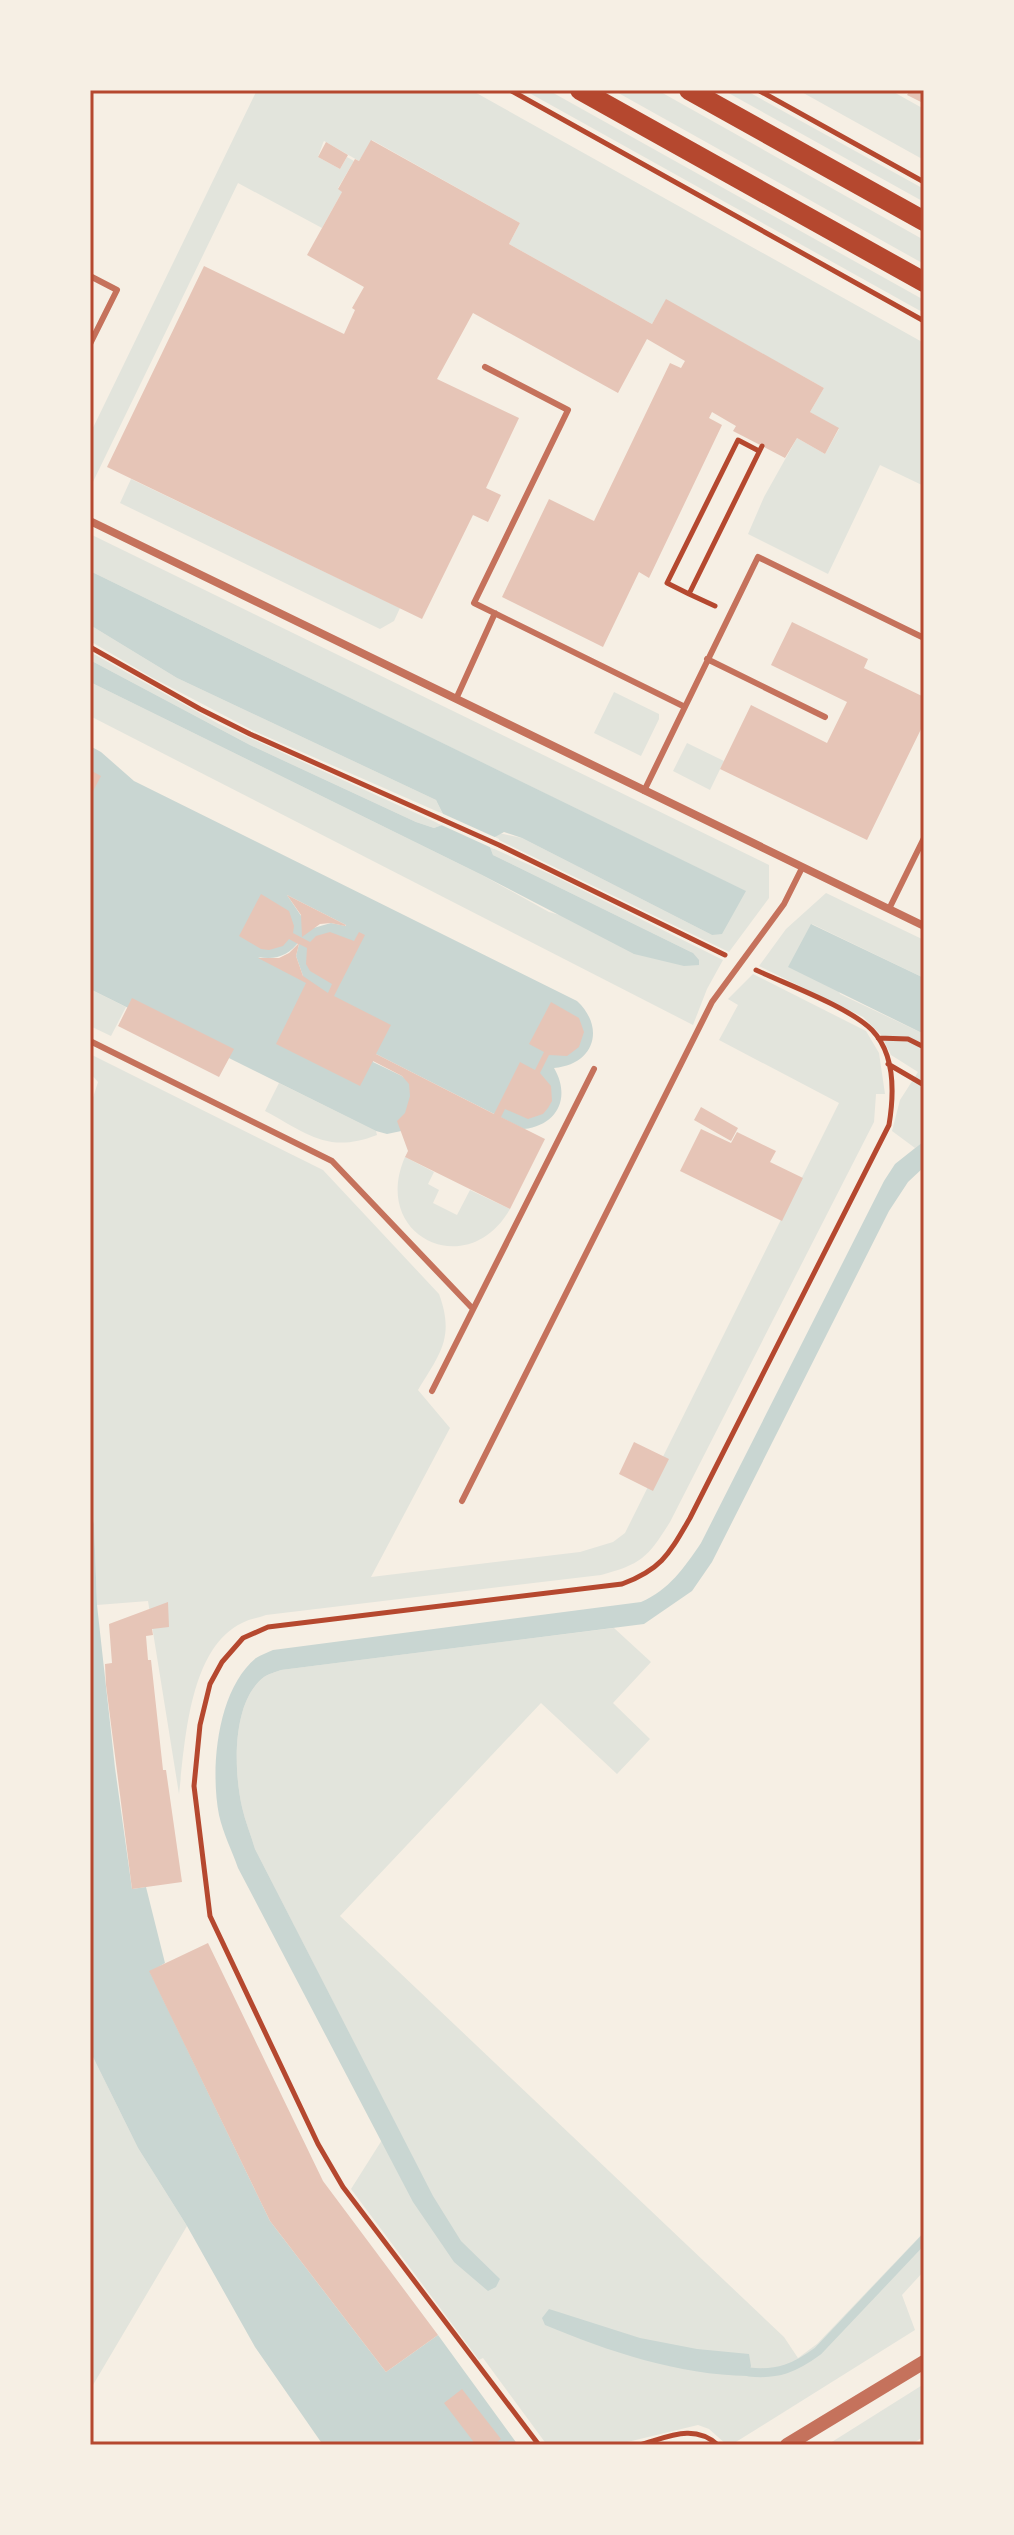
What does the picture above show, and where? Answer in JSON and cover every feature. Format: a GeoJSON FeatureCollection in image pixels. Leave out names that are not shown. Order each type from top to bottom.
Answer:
{"type":"FeatureCollection","features":[{"type":"Feature","properties":{"kind":"main road"},"geometry":{"type":"LineString","coordinates":[[580,90],[924,282]]}},
{"type":"Feature","properties":{"kind":"main road"},"geometry":{"type":"LineString","coordinates":[[689,90],[924,221]]}},
{"type":"Feature","properties":{"kind":"street"},"geometry":{"type":"LineString","coordinates":[[90,521],[924,926]]}},
{"type":"Feature","properties":{"kind":"street"},"geometry":{"type":"LineString","coordinates":[[787,2445],[921,2362]]}},
{"type":"Feature","properties":{"kind":"lane"},"geometry":{"type":"LineString","coordinates":[[90,276],[117,290],[90,344]]}},
{"type":"Feature","properties":{"kind":"lane"},"geometry":{"type":"LineString","coordinates":[[485,367],[568,410],[474,603],[685,707]]}},
{"type":"Feature","properties":{"kind":"lane"},"geometry":{"type":"LineString","coordinates":[[644,791],[758,557],[924,638]]}},
{"type":"Feature","properties":{"kind":"lane"},"geometry":{"type":"LineString","coordinates":[[456,699],[495,613]]}},
{"type":"Feature","properties":{"kind":"lane"},"geometry":{"type":"LineString","coordinates":[[707,659],[825,717]]}},
{"type":"Feature","properties":{"kind":"lane"},"geometry":{"type":"LineString","coordinates":[[889,909],[924,838]]}},
{"type":"Feature","properties":{"kind":"lane"},"geometry":{"type":"LineString","coordinates":[[462,1501],[712,1002],[784,904],[802,868]]}},
{"type":"Feature","properties":{"kind":"lane"},"geometry":{"type":"LineString","coordinates":[[90,1041],[332,1161],[473,1309]]}},
{"type":"Feature","properties":{"kind":"lane"},"geometry":{"type":"LineString","coordinates":[[432,1391],[594,1069]]}},
{"type":"Feature","properties":{"kind":"path"},"geometry":{"type":"LineString","coordinates":[[510,90],[924,321]]}},
{"type":"Feature","properties":{"kind":"path"},"geometry":{"type":"LineString","coordinates":[[758,90],[924,182]]}},
{"type":"Feature","properties":{"kind":"path"},"geometry":{"type":"LineString","coordinates":[[689,594],[760,448],[738,440],[667,583],[689,594],[730,613]]}},
{"type":"Feature","properties":{"kind":"path"},"geometry":{"type":"LineString","coordinates":[[90,647],[231,725],[499,845],[839,1009],[868,1027],[878,1038],[893,1076],[889,1125],[690,1518],[657,1567],[622,1584],[268,1627],[243,1638],[222,1662],[210,1684],[195,1754],[194,1786],[210,1916],[218,1937],[318,2144],[343,2187],[539,2445]]}},
{"type":"Feature","properties":{"kind":"path"},"geometry":{"type":"LineString","coordinates":[[878,1038],[908,1039],[924,1047]]}},
{"type":"Feature","properties":{"kind":"path"},"geometry":{"type":"LineString","coordinates":[[888,1064],[924,1085]]}},
{"type":"Feature","properties":{"kind":"path"},"geometry":{"type":"LineString","coordinates":[[639,2445],[692,2432],[706,2435],[718,2445]]}},
{"type":"Feature","properties":{"kind":"shaded area"},"geometry":{"type":"Polygon","coordinates":[[[257,90],[471,90],[924,343],[924,486],[880,465],[828,574],[748,534],[764,497],[797,438],[825,454],[839,429],[810,412],[824,388],[666,300],[652,324],[509,244],[520,223],[372,140],[359,161],[324,141],[318,157],[340,169],[347,157],[354,161],[338,188],[342,192],[322,228],[238,183],[90,488],[90,434],[257,90]]]}},
{"type":"Feature","properties":{"kind":"shaded area"},"geometry":{"type":"Polygon","coordinates":[[[524,90],[548,90],[924,300],[924,313],[524,90]]]}},
{"type":"Feature","properties":{"kind":"shaded area"},"geometry":{"type":"Polygon","coordinates":[[[613,90],[659,91],[924,240],[924,264],[613,90]]]}},
{"type":"Feature","properties":{"kind":"shaded area"},"geometry":{"type":"Polygon","coordinates":[[[723,90],[745,90],[924,189],[924,202],[723,90]]]}},
{"type":"Feature","properties":{"kind":"shaded area"},"geometry":{"type":"Polygon","coordinates":[[[798,90],[890,90],[924,109],[924,160],[798,90]]]}},
{"type":"Feature","properties":{"kind":"shaded area"},"geometry":{"type":"Polygon","coordinates":[[[131,479],[400,608],[394,621],[380,629],[120,503],[131,479]]]}},
{"type":"Feature","properties":{"kind":"shaded area"},"geometry":{"type":"Polygon","coordinates":[[[90,534],[769,865],[769,898],[729,952],[501,841],[495,837],[499,833],[522,838],[712,935],[745,891],[90,571],[90,534]]]}},
{"type":"Feature","properties":{"kind":"shaded area"},"geometry":{"type":"Polygon","coordinates":[[[90,571],[746,891],[722,934],[712,935],[522,838],[504,832],[495,837],[490,847],[493,855],[693,953],[699,965],[684,966],[634,954],[482,875],[90,682],[90,660],[250,745],[416,822],[434,828],[442,825],[443,814],[436,800],[177,678],[90,625],[90,571]]]}},
{"type":"Feature","properties":{"kind":"shaded area"},"geometry":{"type":"Polygon","coordinates":[[[90,625],[177,678],[436,800],[443,814],[252,730],[151,677],[90,641],[90,625]]]}},
{"type":"Feature","properties":{"kind":"shaded area"},"geometry":{"type":"Polygon","coordinates":[[[90,652],[219,724],[442,825],[434,828],[416,822],[250,745],[90,660],[90,652]]]}},
{"type":"Feature","properties":{"kind":"shaded area"},"geometry":{"type":"Polygon","coordinates":[[[90,682],[482,875],[549,912],[693,953],[493,855],[490,847],[723,960],[693,1025],[90,716],[90,682]]]}},
{"type":"Feature","properties":{"kind":"shaded area"},"geometry":{"type":"Polygon","coordinates":[[[614,692],[659,714],[641,756],[594,733],[614,692]]]}},
{"type":"Feature","properties":{"kind":"shaded area"},"geometry":{"type":"Polygon","coordinates":[[[687,743],[724,761],[710,790],[673,771],[687,743]]]}},
{"type":"Feature","properties":{"kind":"shaded area"},"geometry":{"type":"Polygon","coordinates":[[[90,746],[134,781],[577,1001],[591,1022],[593,1033],[587,1053],[568,1065],[554,1068],[559,1079],[561,1099],[553,1116],[524,1129],[376,1054],[373,1062],[402,1076],[417,1089],[406,1130],[387,1134],[90,989],[90,746]],[[287,895],[310,929],[331,923],[346,926],[346,925],[287,895]],[[300,940],[282,956],[258,957],[303,976],[296,956],[300,940]]]}},
{"type":"Feature","properties":{"kind":"shaded area"},"geometry":{"type":"Polygon","coordinates":[[[826,893],[924,940],[924,978],[812,924],[840,994],[924,1034],[924,1141],[915,1148],[892,1131],[900,1100],[918,1072],[891,1055],[881,1035],[863,1017],[759,966],[786,929],[826,893]]]}},
{"type":"Feature","properties":{"kind":"shaded area"},"geometry":{"type":"Polygon","coordinates":[[[811,924],[924,978],[924,1034],[788,967],[811,924]]]}},
{"type":"Feature","properties":{"kind":"shaded area"},"geometry":{"type":"Polygon","coordinates":[[[753,974],[866,1031],[879,1053],[885,1094],[876,1094],[874,1122],[656,1544],[635,1563],[601,1575],[266,1615],[242,1623],[224,1635],[200,1675],[188,1724],[179,1794],[148,1601],[97,1605],[94,1524],[90,1506],[90,1107],[98,1082],[90,1073],[90,1054],[323,1170],[439,1294],[446,1322],[443,1345],[418,1390],[450,1428],[371,1577],[580,1552],[613,1542],[625,1533],[839,1103],[719,1040],[738,1005],[728,999],[753,974]]]}},
{"type":"Feature","properties":{"kind":"shaded area"},"geometry":{"type":"Polygon","coordinates":[[[90,989],[126,1007],[111,1036],[90,1026],[90,989]]]}},
{"type":"Feature","properties":{"kind":"shaded area"},"geometry":{"type":"Polygon","coordinates":[[[279,1083],[376,1131],[377,1135],[331,1142],[306,1134],[265,1111],[279,1083]]]}},
{"type":"Feature","properties":{"kind":"shaded area"},"geometry":{"type":"Polygon","coordinates":[[[924,1141],[924,1167],[908,1182],[889,1211],[712,1562],[692,1591],[644,1624],[281,1670],[264,1677],[253,1688],[246,1703],[240,1720],[237,1775],[242,1807],[255,1849],[433,2196],[461,2241],[500,2279],[496,2287],[488,2291],[454,2262],[413,2202],[238,1868],[221,1822],[216,1796],[216,1754],[232,1690],[256,1658],[273,1650],[641,1602],[668,1585],[701,1543],[884,1181],[895,1164],[924,1141]]]}},
{"type":"Feature","properties":{"kind":"shaded area"},"geometry":{"type":"Polygon","coordinates":[[[405,1157],[434,1172],[428,1184],[439,1190],[433,1203],[457,1215],[470,1190],[510,1209],[492,1231],[471,1243],[449,1246],[429,1241],[412,1228],[401,1209],[398,1185],[405,1157]]]}},
{"type":"Feature","properties":{"kind":"shaded area"},"geometry":{"type":"Polygon","coordinates":[[[90,1506],[94,1524],[97,1605],[132,1889],[146,1887],[165,1963],[150,1972],[270,2221],[386,2372],[438,2335],[518,2445],[323,2445],[255,2347],[187,2226],[138,2148],[90,2051],[90,1506]]]}},
{"type":"Feature","properties":{"kind":"shaded area"},"geometry":{"type":"Polygon","coordinates":[[[614,1628],[651,1662],[613,1703],[650,1739],[617,1774],[541,1703],[340,1916],[784,2337],[798,2358],[817,2344],[924,2232],[924,2271],[902,2295],[915,2330],[731,2445],[698,2425],[615,2445],[547,2445],[483,2358],[479,2360],[351,2189],[394,2121],[255,1849],[239,1792],[237,1757],[240,1720],[253,1688],[268,1675],[281,1670],[614,1628]]]}},
{"type":"Feature","properties":{"kind":"shaded area"},"geometry":{"type":"Polygon","coordinates":[[[90,2051],[138,2148],[187,2226],[90,2390],[90,2051]]]}},
{"type":"Feature","properties":{"kind":"shaded area"},"geometry":{"type":"Polygon","coordinates":[[[549,2309],[640,2338],[697,2349],[749,2354],[751,2366],[748,2376],[670,2366],[593,2344],[545,2325],[542,2318],[549,2309]]]}},
{"type":"Feature","properties":{"kind":"shaded area"},"geometry":{"type":"Polygon","coordinates":[[[924,2384],[924,2436],[911,2445],[827,2445],[924,2384]]]}},
{"type":"Feature","properties":{"kind":"pier"},"geometry":{"type":"Polygon","coordinates":[[[439,812],[499,839],[494,849],[437,823],[439,812]]]}},
{"type":"Feature","properties":{"kind":"building"},"geometry":{"type":"Polygon","coordinates":[[[910,90],[924,90],[921,102],[907,95],[910,90]]]}},
{"type":"Feature","properties":{"kind":"building"},"geometry":{"type":"Polygon","coordinates":[[[371,140],[520,223],[509,244],[652,324],[666,299],[824,388],[810,412],[839,428],[825,454],[797,438],[785,458],[733,431],[736,426],[712,412],[709,418],[722,425],[649,578],[639,572],[603,647],[502,597],[549,499],[594,521],[670,363],[681,368],[685,361],[647,339],[618,393],[473,313],[437,379],[519,418],[486,488],[501,495],[488,522],[473,515],[422,619],[107,467],[204,266],[344,334],[355,310],[352,308],[364,287],[307,255],[342,192],[338,189],[355,159],[359,161],[371,140]]]}},
{"type":"Feature","properties":{"kind":"building"},"geometry":{"type":"Polygon","coordinates":[[[326,142],[348,155],[340,169],[318,157],[326,142]]]}},
{"type":"Feature","properties":{"kind":"building"},"geometry":{"type":"Polygon","coordinates":[[[792,622],[868,659],[864,668],[924,697],[924,723],[867,840],[720,769],[751,705],[827,743],[847,702],[771,665],[792,622]]]}},
{"type":"Feature","properties":{"kind":"building"},"geometry":{"type":"Polygon","coordinates":[[[90,770],[101,776],[90,797],[90,770]]]}},
{"type":"Feature","properties":{"kind":"building"},"geometry":{"type":"Polygon","coordinates":[[[261,894],[289,911],[293,933],[310,942],[316,936],[330,932],[354,941],[359,932],[365,935],[334,996],[391,1025],[376,1054],[494,1114],[520,1062],[535,1070],[544,1052],[529,1044],[551,1002],[579,1018],[584,1032],[579,1047],[567,1056],[549,1055],[540,1073],[551,1086],[552,1101],[548,1108],[543,1114],[528,1119],[505,1109],[501,1117],[545,1139],[510,1209],[405,1157],[408,1151],[397,1121],[405,1113],[410,1096],[409,1084],[402,1076],[373,1061],[360,1086],[276,1044],[306,983],[258,958],[279,958],[298,944],[289,939],[283,946],[261,949],[239,936],[261,894]],[[299,944],[296,956],[303,976],[328,993],[332,984],[310,971],[306,964],[307,948],[299,944]]]}},
{"type":"Feature","properties":{"kind":"building"},"geometry":{"type":"Polygon","coordinates":[[[287,895],[346,925],[320,924],[302,937],[301,915],[287,895]]]}},
{"type":"Feature","properties":{"kind":"building"},"geometry":{"type":"Polygon","coordinates":[[[132,998],[234,1049],[219,1077],[118,1026],[132,998]]]}},
{"type":"Feature","properties":{"kind":"building"},"geometry":{"type":"Polygon","coordinates":[[[701,1107],[738,1128],[731,1141],[694,1120],[701,1107]]]}},
{"type":"Feature","properties":{"kind":"building"},"geometry":{"type":"Polygon","coordinates":[[[701,1129],[731,1143],[737,1132],[776,1151],[770,1162],[803,1178],[782,1221],[680,1171],[701,1129]]]}},
{"type":"Feature","properties":{"kind":"building"},"geometry":{"type":"Polygon","coordinates":[[[634,1442],[669,1459],[653,1491],[619,1474],[634,1442]]]}},
{"type":"Feature","properties":{"kind":"building"},"geometry":{"type":"Polygon","coordinates":[[[168,1602],[169,1627],[152,1629],[153,1635],[146,1636],[163,1770],[166,1770],[182,1882],[132,1889],[106,1685],[105,1664],[112,1663],[109,1624],[168,1602]]]}},
{"type":"Feature","properties":{"kind":"building"},"geometry":{"type":"Polygon","coordinates":[[[208,1943],[323,2181],[438,2335],[386,2372],[270,2221],[149,1971],[208,1943]]]}},
{"type":"Feature","properties":{"kind":"building"},"geometry":{"type":"Polygon","coordinates":[[[462,2389],[501,2439],[493,2445],[476,2445],[444,2403],[462,2389]]]}},
{"type":"Feature","properties":{"kind":"waterway"},"geometry":{"type":"LineString","coordinates":[[749,2372],[786,2369],[818,2351],[924,2239]]}}]}
